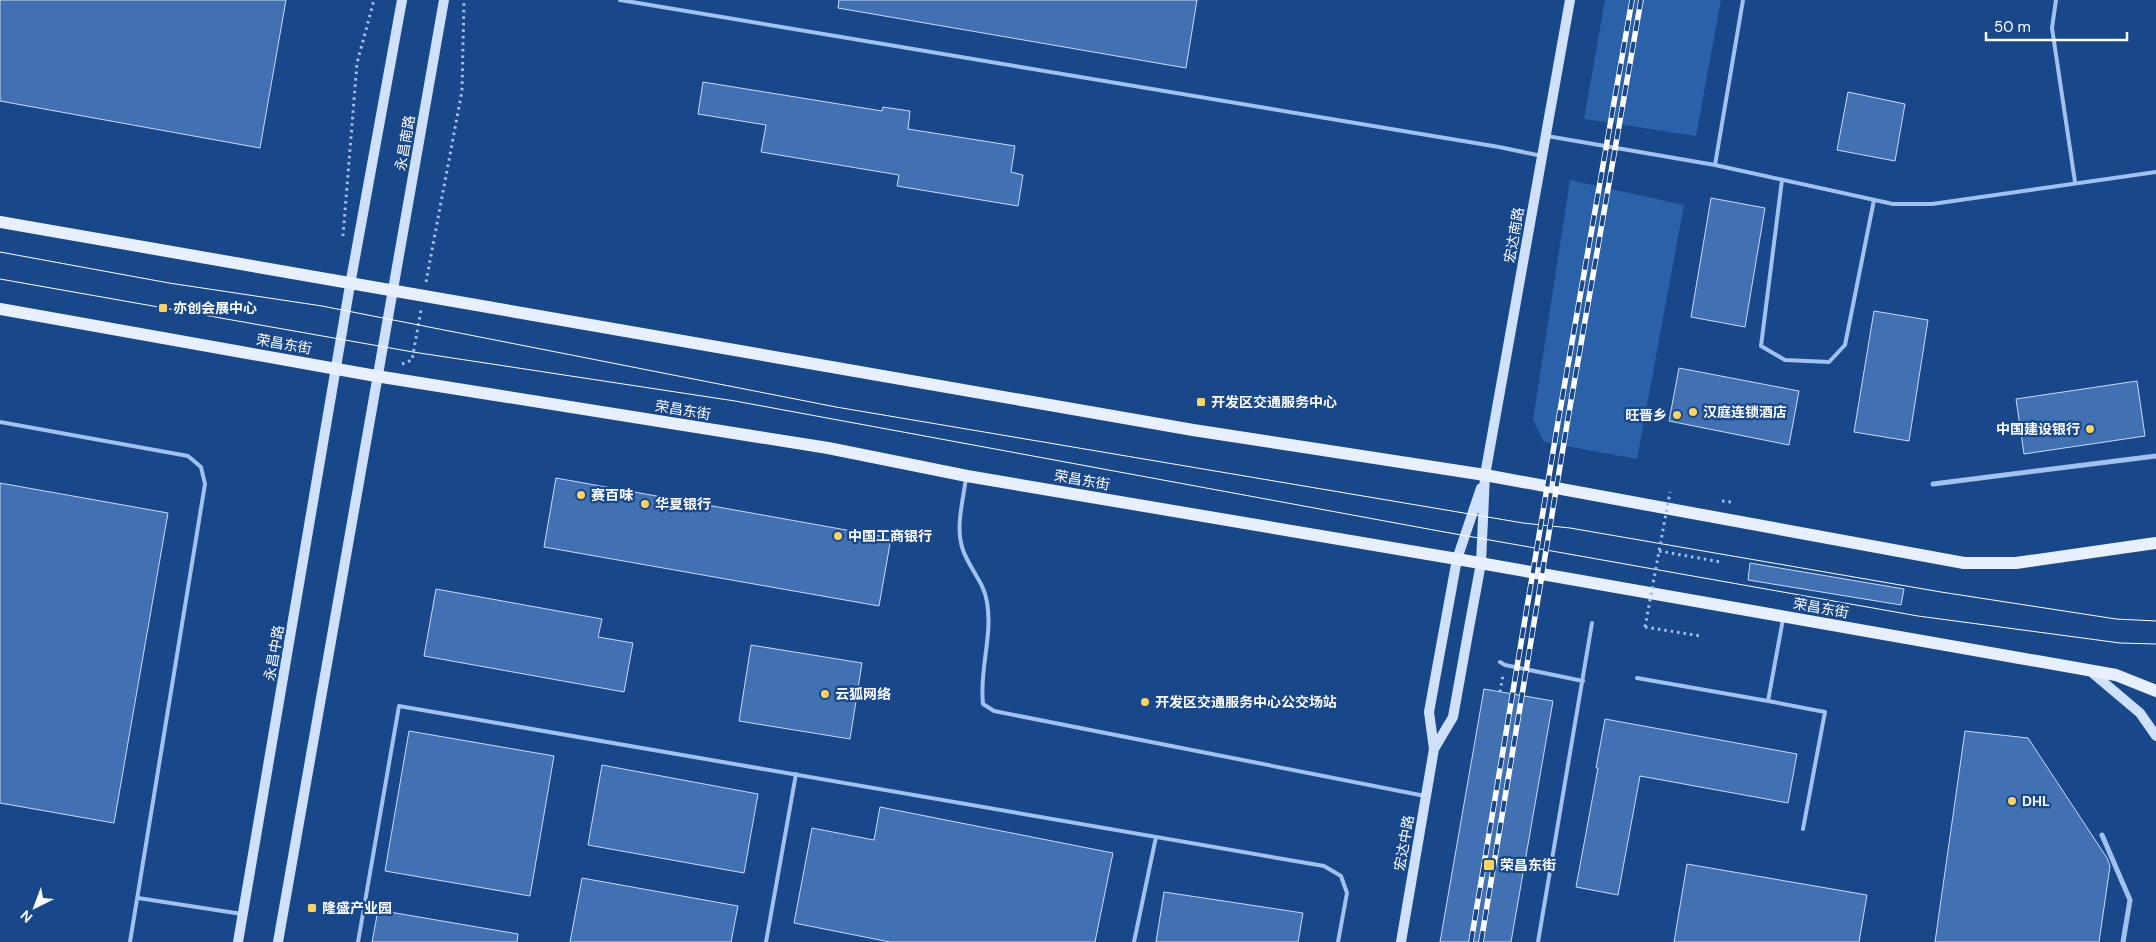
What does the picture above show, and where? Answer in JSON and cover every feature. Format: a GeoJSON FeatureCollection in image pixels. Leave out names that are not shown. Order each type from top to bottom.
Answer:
{"type":"FeatureCollection","features":[{"type":"Feature","properties":{"kind":"main road"},"geometry":{"type":"LineString","coordinates":[[0,222],[350,285],[423,296],[1183,428],[1485,475],[1964,564],[2016,563],[2156,543]]}},
{"type":"Feature","properties":{"kind":"main road","name":"荣昌东街"},"geometry":{"type":"LineString","coordinates":[[0,309],[376,376],[828,448],[967,476],[1457,559],[2089,670],[2116,675],[2156,691]]}},
{"type":"Feature","properties":{"kind":"street","name":"永昌南路"},"geometry":{"type":"LineString","coordinates":[[337,368],[350,285],[402,0]]}},
{"type":"Feature","properties":{"kind":"street","name":"永昌南路"},"geometry":{"type":"LineString","coordinates":[[376,376],[393,291],[444,0]]}},
{"type":"Feature","properties":{"kind":"street","name":"宏达南路"},"geometry":{"type":"LineString","coordinates":[[1485,475],[1570,0]]}},
{"type":"Feature","properties":{"kind":"street","name":"永昌中路"},"geometry":{"type":"LineString","coordinates":[[238,942],[337,368]]}},
{"type":"Feature","properties":{"kind":"street"},"geometry":{"type":"LineString","coordinates":[[278,942],[376,376]]}},
{"type":"Feature","properties":{"kind":"street"},"geometry":{"type":"LineString","coordinates":[[1933,484],[2156,456]]}},
{"type":"Feature","properties":{"kind":"street","name":"宏达中路"},"geometry":{"type":"LineString","coordinates":[[1401,942],[1434,749],[1429,712],[1457,559],[1485,475]]}},
{"type":"Feature","properties":{"kind":"street","name":"宏达中路"},"geometry":{"type":"LineString","coordinates":[[1434,749],[1453,717],[1480,563],[1485,475]]}},
{"type":"Feature","properties":{"kind":"street"},"geometry":{"type":"LineString","coordinates":[[2089,670],[2140,713],[2156,736]]}},
{"type":"Feature","properties":{"kind":"street"},"geometry":{"type":"LineString","coordinates":[[2102,835],[2130,900],[2123,942]]}},
{"type":"Feature","properties":{"kind":"lane"},"geometry":{"type":"LineString","coordinates":[[620,0],[1499,147],[1543,156]]}},
{"type":"Feature","properties":{"kind":"lane"},"geometry":{"type":"LineString","coordinates":[[1716,165],[1743,0]]}},
{"type":"Feature","properties":{"kind":"lane"},"geometry":{"type":"LineString","coordinates":[[2056,0],[2052,28],[2074,182]]}},
{"type":"Feature","properties":{"kind":"lane"},"geometry":{"type":"LineString","coordinates":[[1547,136],[1716,165],[1893,204],[1932,204],[2074,182],[2156,172]]}},
{"type":"Feature","properties":{"kind":"lane"},"geometry":{"type":"LineString","coordinates":[[1782,180],[1761,346],[1785,360],[1829,362],[1844,345],[1874,200]]}},
{"type":"Feature","properties":{"kind":"lane"},"geometry":{"type":"LineString","coordinates":[[0,422],[188,456],[201,467],[205,484],[130,942]]}},
{"type":"Feature","properties":{"kind":"lane"},"geometry":{"type":"LineString","coordinates":[[967,476],[959,524],[962,550],[979,577],[987,602],[988,641],[981,689],[983,704],[994,711],[1003,713],[1426,796]]}},
{"type":"Feature","properties":{"kind":"lane"},"geometry":{"type":"LineString","coordinates":[[1768,702],[1784,617]]}},
{"type":"Feature","properties":{"kind":"lane"},"geometry":{"type":"LineString","coordinates":[[1538,942],[1592,623]]}},
{"type":"Feature","properties":{"kind":"lane"},"geometry":{"type":"LineString","coordinates":[[1500,662],[1505,665],[1583,681]]}},
{"type":"Feature","properties":{"kind":"lane"},"geometry":{"type":"LineString","coordinates":[[1637,678],[1825,712],[1802,829]]}},
{"type":"Feature","properties":{"kind":"lane"},"geometry":{"type":"LineString","coordinates":[[358,942],[399,706],[1324,866],[1341,876],[1347,893],[1338,942]]}},
{"type":"Feature","properties":{"kind":"lane"},"geometry":{"type":"LineString","coordinates":[[766,942],[796,774]]}},
{"type":"Feature","properties":{"kind":"lane"},"geometry":{"type":"LineString","coordinates":[[1134,942],[1156,837]]}},
{"type":"Feature","properties":{"kind":"lane"},"geometry":{"type":"LineString","coordinates":[[138,898],[243,914]]}},
{"type":"Feature","properties":{"kind":"path"},"geometry":{"type":"LineString","coordinates":[[342,238],[357,63],[374,0]]}},
{"type":"Feature","properties":{"kind":"path"},"geometry":{"type":"LineString","coordinates":[[376,376],[412,360],[462,91],[464,0]]}},
{"type":"Feature","properties":{"kind":"path"},"geometry":{"type":"LineString","coordinates":[[1670,492],[1645,627],[1701,636]]}},
{"type":"Feature","properties":{"kind":"path"},"geometry":{"type":"LineString","coordinates":[[1659,551],[1721,562]]}},
{"type":"Feature","properties":{"kind":"path"},"geometry":{"type":"LineString","coordinates":[[1500,692],[1505,665]]}},
{"type":"Feature","properties":{"kind":"shaded area"},"geometry":{"type":"Polygon","coordinates":[[[1605,0],[1721,0],[1696,136],[1584,119],[1605,0]]]}},
{"type":"Feature","properties":{"kind":"shaded area"},"geometry":{"type":"Polygon","coordinates":[[[1570,180],[1684,205],[1637,459],[1544,442],[1533,420],[1570,180]]]}},
{"type":"Feature","properties":{"kind":"building"},"geometry":{"type":"Polygon","coordinates":[[[0,0],[286,0],[260,148],[0,101],[0,0]]]}},
{"type":"Feature","properties":{"kind":"building"},"geometry":{"type":"Polygon","coordinates":[[[839,0],[1197,0],[1186,68],[838,8],[839,0]]]}},
{"type":"Feature","properties":{"kind":"building"},"geometry":{"type":"Polygon","coordinates":[[[703,82],[882,111],[883,107],[910,111],[908,129],[1015,146],[1011,172],[1023,175],[1018,206],[897,186],[899,175],[761,152],[766,125],[698,114],[703,82]]]}},
{"type":"Feature","properties":{"kind":"building"},"geometry":{"type":"Polygon","coordinates":[[[1848,92],[1905,104],[1895,161],[1837,150],[1848,92]]]}},
{"type":"Feature","properties":{"kind":"building"},"geometry":{"type":"Polygon","coordinates":[[[1711,198],[1765,208],[1745,327],[1691,317],[1711,198]]]}},
{"type":"Feature","properties":{"kind":"building"},"geometry":{"type":"Polygon","coordinates":[[[1874,311],[1928,320],[1909,441],[1854,432],[1874,311]]]}},
{"type":"Feature","properties":{"kind":"building"},"geometry":{"type":"Polygon","coordinates":[[[1679,368],[1799,391],[1789,445],[1669,421],[1679,368]]]}},
{"type":"Feature","properties":{"kind":"building"},"geometry":{"type":"Polygon","coordinates":[[[2137,381],[2145,436],[2024,454],[2016,399],[2137,381]]]}},
{"type":"Feature","properties":{"kind":"building"},"geometry":{"type":"Polygon","coordinates":[[[556,478],[891,538],[879,606],[544,547],[556,478]]]}},
{"type":"Feature","properties":{"kind":"building"},"geometry":{"type":"Polygon","coordinates":[[[0,483],[168,513],[114,823],[0,803],[0,483]]]}},
{"type":"Feature","properties":{"kind":"building"},"geometry":{"type":"Polygon","coordinates":[[[1750,563],[1904,589],[1901,605],[1748,580],[1750,563]]]}},
{"type":"Feature","properties":{"kind":"building"},"geometry":{"type":"Polygon","coordinates":[[[436,589],[602,619],[598,637],[633,643],[624,692],[424,656],[436,589]]]}},
{"type":"Feature","properties":{"kind":"building"},"geometry":{"type":"Polygon","coordinates":[[[751,645],[862,663],[850,739],[739,721],[751,645]]]}},
{"type":"Feature","properties":{"kind":"building","name":"荣昌东街"},"geometry":{"type":"Polygon","coordinates":[[[1484,689],[1553,701],[1511,942],[1440,942],[1484,689]]]}},
{"type":"Feature","properties":{"kind":"building"},"geometry":{"type":"Polygon","coordinates":[[[1605,719],[1797,754],[1788,803],[1640,776],[1618,895],[1576,887],[1605,719]]]}},
{"type":"Feature","properties":{"kind":"building"},"geometry":{"type":"Polygon","coordinates":[[[409,731],[554,756],[530,896],[385,871],[409,731]]]}},
{"type":"Feature","properties":{"kind":"building","name":"DHL"},"geometry":{"type":"Polygon","coordinates":[[[1965,731],[2028,738],[2107,858],[2110,866],[2099,942],[1935,942],[1965,731]]]}},
{"type":"Feature","properties":{"kind":"building"},"geometry":{"type":"Polygon","coordinates":[[[602,765],[758,794],[744,873],[588,845],[602,765]]]}},
{"type":"Feature","properties":{"kind":"building"},"geometry":{"type":"Polygon","coordinates":[[[880,807],[1113,853],[1095,942],[890,942],[794,923],[812,828],[874,840],[880,807]]]}},
{"type":"Feature","properties":{"kind":"building"},"geometry":{"type":"Polygon","coordinates":[[[1687,864],[1867,895],[1859,942],[1674,942],[1687,864]]]}},
{"type":"Feature","properties":{"kind":"building"},"geometry":{"type":"Polygon","coordinates":[[[582,878],[738,906],[731,942],[570,942],[582,878]]]}},
{"type":"Feature","properties":{"kind":"building"},"geometry":{"type":"Polygon","coordinates":[[[1164,892],[1303,913],[1298,942],[1156,942],[1164,892]]]}},
{"type":"Feature","properties":{"kind":"building"},"geometry":{"type":"Polygon","coordinates":[[[378,910],[518,934],[517,942],[372,942],[378,910]]]}},
{"type":"Feature","properties":{"kind":"tram line"},"geometry":{"type":"LineString","coordinates":[[0,252],[169,283],[322,306],[836,407],[1523,523],[1570,528],[1941,592],[2116,619],[2156,621]]}},
{"type":"Feature","properties":{"kind":"tram line"},"geometry":{"type":"LineString","coordinates":[[0,279],[413,352],[735,401],[1439,531],[1918,616],[2120,643],[2156,644]]}},
{"type":"Feature","properties":{"kind":"railway"},"geometry":{"type":"LineString","coordinates":[[1471,942],[1558,422],[1632,0]]}},
{"type":"Feature","properties":{"kind":"railway"},"geometry":{"type":"LineString","coordinates":[[1481,942],[1567,424],[1641,0]]}},
{"type":"Feature","properties":{"kind":"place","name":"亦创会展中心"},"geometry":{"type":"Point","coordinates":[163,308]}},
{"type":"Feature","properties":{"kind":"place","name":"开发区交通服务中心"},"geometry":{"type":"Point","coordinates":[1201,402]}},
{"type":"Feature","properties":{"kind":"place","name":"汉庭连锁酒店"},"geometry":{"type":"Point","coordinates":[1693,412]}},
{"type":"Feature","properties":{"kind":"place","name":"旺晋乡"},"geometry":{"type":"Point","coordinates":[1677,415]}},
{"type":"Feature","properties":{"kind":"place","name":"中国建设银行"},"geometry":{"type":"Point","coordinates":[2090,429]}},
{"type":"Feature","properties":{"kind":"place","name":"赛百味"},"geometry":{"type":"Point","coordinates":[581,495]}},
{"type":"Feature","properties":{"kind":"place","name":"华夏银行"},"geometry":{"type":"Point","coordinates":[645,504]}},
{"type":"Feature","properties":{"kind":"place","name":"中国工商银行"},"geometry":{"type":"Point","coordinates":[838,536]}},
{"type":"Feature","properties":{"kind":"place","name":"云狐网络"},"geometry":{"type":"Point","coordinates":[825,694]}},
{"type":"Feature","properties":{"kind":"place","name":"开发区交通服务中心公交场站"},"geometry":{"type":"Point","coordinates":[1145,702]}},
{"type":"Feature","properties":{"kind":"place","name":"DHL"},"geometry":{"type":"Point","coordinates":[2012,801]}},
{"type":"Feature","properties":{"kind":"place","name":"荣昌东街"},"geometry":{"type":"Point","coordinates":[1489,865]}},
{"type":"Feature","properties":{"kind":"place","name":"隆盛产业园"},"geometry":{"type":"Point","coordinates":[312,908]}}]}
